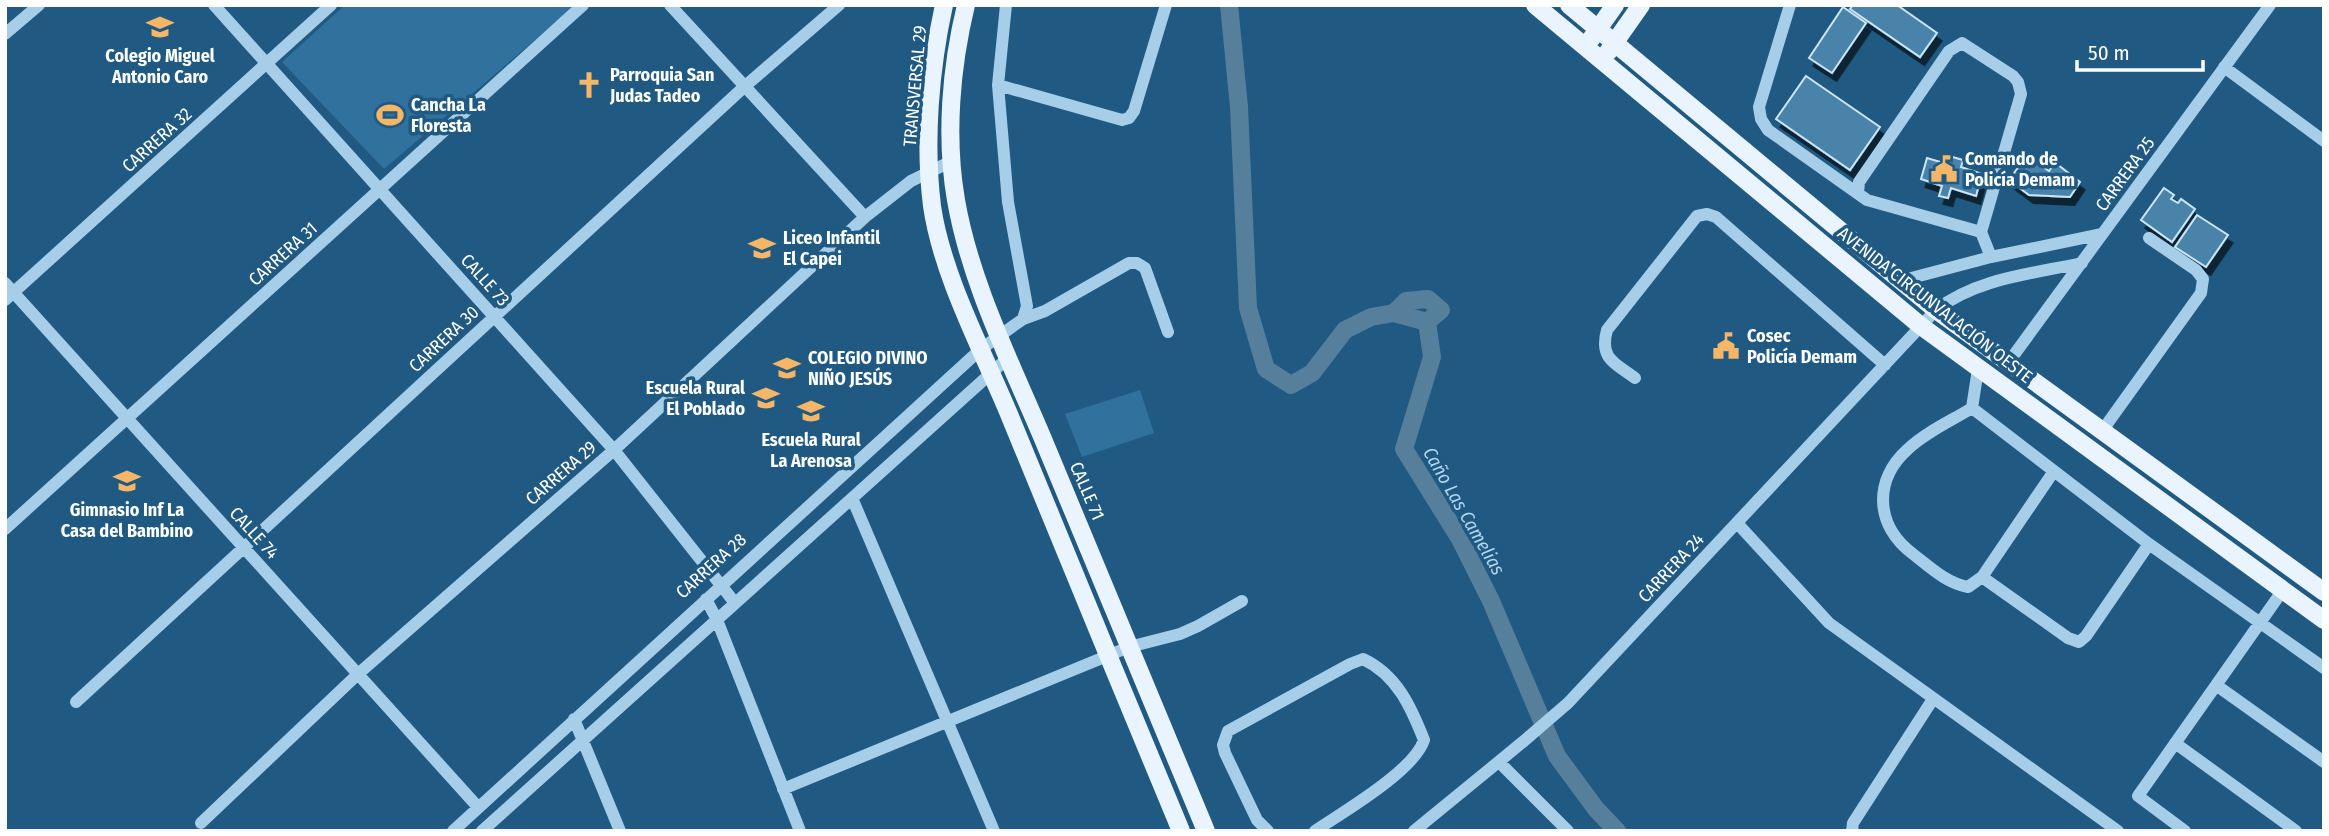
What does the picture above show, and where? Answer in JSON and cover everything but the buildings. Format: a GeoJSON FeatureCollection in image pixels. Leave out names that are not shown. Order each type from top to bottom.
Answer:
{"type":"FeatureCollection","features":[{"type":"Feature","properties":{"kind":"main road","name":"TRANSVERSAL 29"},"geometry":{"type":"LineString","coordinates":[[930,171],[929,125],[933,68],[944,5]]}},
{"type":"Feature","properties":{"kind":"main road"},"geometry":{"type":"LineString","coordinates":[[952,161],[951,125],[955,71],[966,5]]}},
{"type":"Feature","properties":{"kind":"main road","name":"AVENIDA CIRCUNVALACIÓN OESTE"},"geometry":{"type":"LineString","coordinates":[[1535,5],[1921,326],[2324,620]]}},
{"type":"Feature","properties":{"kind":"main road","name":"AVENIDA CIRCUNVALACIÓN OESTE"},"geometry":{"type":"LineString","coordinates":[[1569,5],[1936,310],[2324,592]]}},
{"type":"Feature","properties":{"kind":"main road"},"geometry":{"type":"LineString","coordinates":[[1585,47],[1615,5]]}},
{"type":"Feature","properties":{"kind":"main road"},"geometry":{"type":"LineString","coordinates":[[1602,61],[1641,5]]}},
{"type":"Feature","properties":{"kind":"main road","name":"CALLE 71"},"geometry":{"type":"LineString","coordinates":[[952,161],[963,234],[999,334],[1206,831]]}},
{"type":"Feature","properties":{"kind":"main road"},"geometry":{"type":"LineString","coordinates":[[930,171],[940,241],[981,349],[1181,831]]}},
{"type":"Feature","properties":{"kind":"street"},"geometry":{"type":"LineString","coordinates":[[5,34],[39,5]]}},
{"type":"Feature","properties":{"kind":"street","name":"CALLE 73"},"geometry":{"type":"LineString","coordinates":[[214,5],[614,450],[735,603]]}},
{"type":"Feature","properties":{"kind":"street","name":"CARRERA 32"},"geometry":{"type":"LineString","coordinates":[[8,292],[331,5]]}},
{"type":"Feature","properties":{"kind":"street","name":"CARRERA 31"},"geometry":{"type":"LineString","coordinates":[[5,529],[583,5]]}},
{"type":"Feature","properties":{"kind":"street"},"geometry":{"type":"LineString","coordinates":[[670,5],[865,217]]}},
{"type":"Feature","properties":{"kind":"street","name":"CARRERA 30"},"geometry":{"type":"LineString","coordinates":[[76,702],[744,87],[839,5]]}},
{"type":"Feature","properties":{"kind":"street"},"geometry":{"type":"LineString","coordinates":[[1006,5],[998,85],[1008,202],[1027,306],[1023,318]]}},
{"type":"Feature","properties":{"kind":"street"},"geometry":{"type":"LineString","coordinates":[[998,85],[1097,114],[1122,120],[1129,118],[1134,111],[1166,5]]}},
{"type":"Feature","properties":{"kind":"street"},"geometry":{"type":"LineString","coordinates":[[1790,5],[1759,107],[1761,119],[1768,130],[1867,200],[1981,232]]}},
{"type":"Feature","properties":{"kind":"street","name":"CARRERA 25"},"geometry":{"type":"LineString","coordinates":[[2008,363],[2270,5]]}},
{"type":"Feature","properties":{"kind":"street"},"geometry":{"type":"LineString","coordinates":[[1858,193],[1858,182],[1949,51],[1962,43],[2013,76],[2018,82],[2021,94],[1981,232],[1991,257]]}},
{"type":"Feature","properties":{"kind":"street"},"geometry":{"type":"LineString","coordinates":[[2224,67],[2324,141]]}},
{"type":"Feature","properties":{"kind":"street","name":"CARRERA 29"},"geometry":{"type":"LineString","coordinates":[[201,823],[358,674],[614,450],[865,217],[900,189],[952,161]]}},
{"type":"Feature","properties":{"kind":"street"},"geometry":{"type":"LineString","coordinates":[[1635,378],[1608,358],[1603,345],[1607,330],[1697,216],[1707,214],[1716,217],[1885,365]]}},
{"type":"Feature","properties":{"kind":"street"},"geometry":{"type":"LineString","coordinates":[[1900,281],[1991,257],[2102,234]]}},
{"type":"Feature","properties":{"kind":"street"},"geometry":{"type":"LineString","coordinates":[[2102,431],[2201,293],[2203,279],[2196,270],[2149,238]]}},
{"type":"Feature","properties":{"kind":"street","name":"CARRERA 28"},"geometry":{"type":"LineString","coordinates":[[453,831],[477,806],[999,334],[1014,327],[1023,318],[1045,311],[1129,263],[1137,263],[1145,268],[1168,332]]}},
{"type":"Feature","properties":{"kind":"street","name":"CARRERA 24"},"geometry":{"type":"LineString","coordinates":[[1414,831],[1568,703],[1936,310],[1973,287],[2082,263]]}},
{"type":"Feature","properties":{"kind":"street","name":"CALLE 74"},"geometry":{"type":"LineString","coordinates":[[8,292],[127,418],[477,806]]}},
{"type":"Feature","properties":{"kind":"street"},"geometry":{"type":"LineString","coordinates":[[482,831],[1009,357]]}},
{"type":"Feature","properties":{"kind":"street"},"geometry":{"type":"LineString","coordinates":[[1978,369],[1972,408],[1909,447],[1893,465],[1886,480],[1883,505],[1887,524],[1898,543],[1953,584],[1968,587],[1982,577],[2054,471]]}},
{"type":"Feature","properties":{"kind":"street"},"geometry":{"type":"LineString","coordinates":[[1972,408],[2149,544],[2324,668]]}},
{"type":"Feature","properties":{"kind":"street"},"geometry":{"type":"LineString","coordinates":[[852,498],[994,831]]}},
{"type":"Feature","properties":{"kind":"street"},"geometry":{"type":"LineString","coordinates":[[1737,523],[1829,623],[2118,831]]}},
{"type":"Feature","properties":{"kind":"street"},"geometry":{"type":"LineString","coordinates":[[1982,577],[2068,638],[2079,642],[2086,636],[2149,544]]}},
{"type":"Feature","properties":{"kind":"street"},"geometry":{"type":"LineString","coordinates":[[2185,831],[2138,796],[2283,590]]}},
{"type":"Feature","properties":{"kind":"street"},"geometry":{"type":"LineString","coordinates":[[706,599],[717,620],[800,831]]}},
{"type":"Feature","properties":{"kind":"street"},"geometry":{"type":"LineString","coordinates":[[783,789],[1129,647],[1180,634],[1241,601]]}},
{"type":"Feature","properties":{"kind":"street"},"geometry":{"type":"LineString","coordinates":[[1268,831],[1257,821],[1225,753],[1223,745],[1228,731],[1363,659],[1376,665],[1396,682],[1424,740],[1420,753],[1373,792],[1315,831]]}},
{"type":"Feature","properties":{"kind":"street"},"geometry":{"type":"LineString","coordinates":[[2216,685],[2324,762]]}},
{"type":"Feature","properties":{"kind":"street"},"geometry":{"type":"LineString","coordinates":[[1852,831],[1853,823],[1933,699]]}},
{"type":"Feature","properties":{"kind":"street"},"geometry":{"type":"LineString","coordinates":[[573,719],[620,831]]}},
{"type":"Feature","properties":{"kind":"street"},"geometry":{"type":"LineString","coordinates":[[2175,743],[2296,831]]}},
{"type":"Feature","properties":{"kind":"street"},"geometry":{"type":"LineString","coordinates":[[1499,762],[1568,831]]}},
{"type":"Feature","properties":{"kind":"shaded area","name":"Cancha La Floresta"},"geometry":{"type":"Polygon","coordinates":[[[345,5],[576,5],[384,169],[282,62],[345,5]]]}},
{"type":"Feature","properties":{"kind":"shaded area"},"geometry":{"type":"Polygon","coordinates":[[[1140,390],[1154,433],[1082,457],[1065,414],[1140,390]]]}},
{"type":"Feature","properties":{"kind":"waterway","name":"Caño Las Camelias"},"geometry":{"type":"LineString","coordinates":[[1229,5],[1239,107],[1248,308],[1266,369],[1291,385],[1312,373],[1345,330],[1371,317],[1394,313],[1427,322],[1432,357],[1404,449],[1460,539],[1491,601],[1557,756],[1596,809],[1617,831]]}},
{"type":"Feature","properties":{"kind":"waterway"},"geometry":{"type":"LineString","coordinates":[[1394,313],[1406,301],[1428,299],[1441,310],[1427,322]]}},
{"type":"Feature","properties":{"kind":"place","name":"Colegio Miguel Antonio Caro"},"geometry":{"type":"Point","coordinates":[160,27]}},
{"type":"Feature","properties":{"kind":"place","name":"Parroquia San Judas Tadeo"},"geometry":{"type":"Point","coordinates":[589,85]}},
{"type":"Feature","properties":{"kind":"place","name":"Cancha La Floresta"},"geometry":{"type":"Point","coordinates":[390,115]}},
{"type":"Feature","properties":{"kind":"place","name":"Comando de Policía Demam"},"geometry":{"type":"Point","coordinates":[1944,169]}},
{"type":"Feature","properties":{"kind":"place","name":"Liceo Infantil El Capei"},"geometry":{"type":"Point","coordinates":[762,248]}},
{"type":"Feature","properties":{"kind":"place","name":"Cosec Policía Demam"},"geometry":{"type":"Point","coordinates":[1726,346]}},
{"type":"Feature","properties":{"kind":"place","name":"COLEGIO DIVINO NIÑO JESÚS"},"geometry":{"type":"Point","coordinates":[787,368]}},
{"type":"Feature","properties":{"kind":"place","name":"Escuela Rural El Poblado"},"geometry":{"type":"Point","coordinates":[766,398]}},
{"type":"Feature","properties":{"kind":"place","name":"Escuela Rural La Arenosa"},"geometry":{"type":"Point","coordinates":[811,411]}},
{"type":"Feature","properties":{"kind":"place","name":"Gimnasio Inf La Casa del Bambino"},"geometry":{"type":"Point","coordinates":[127,481]}}]}
